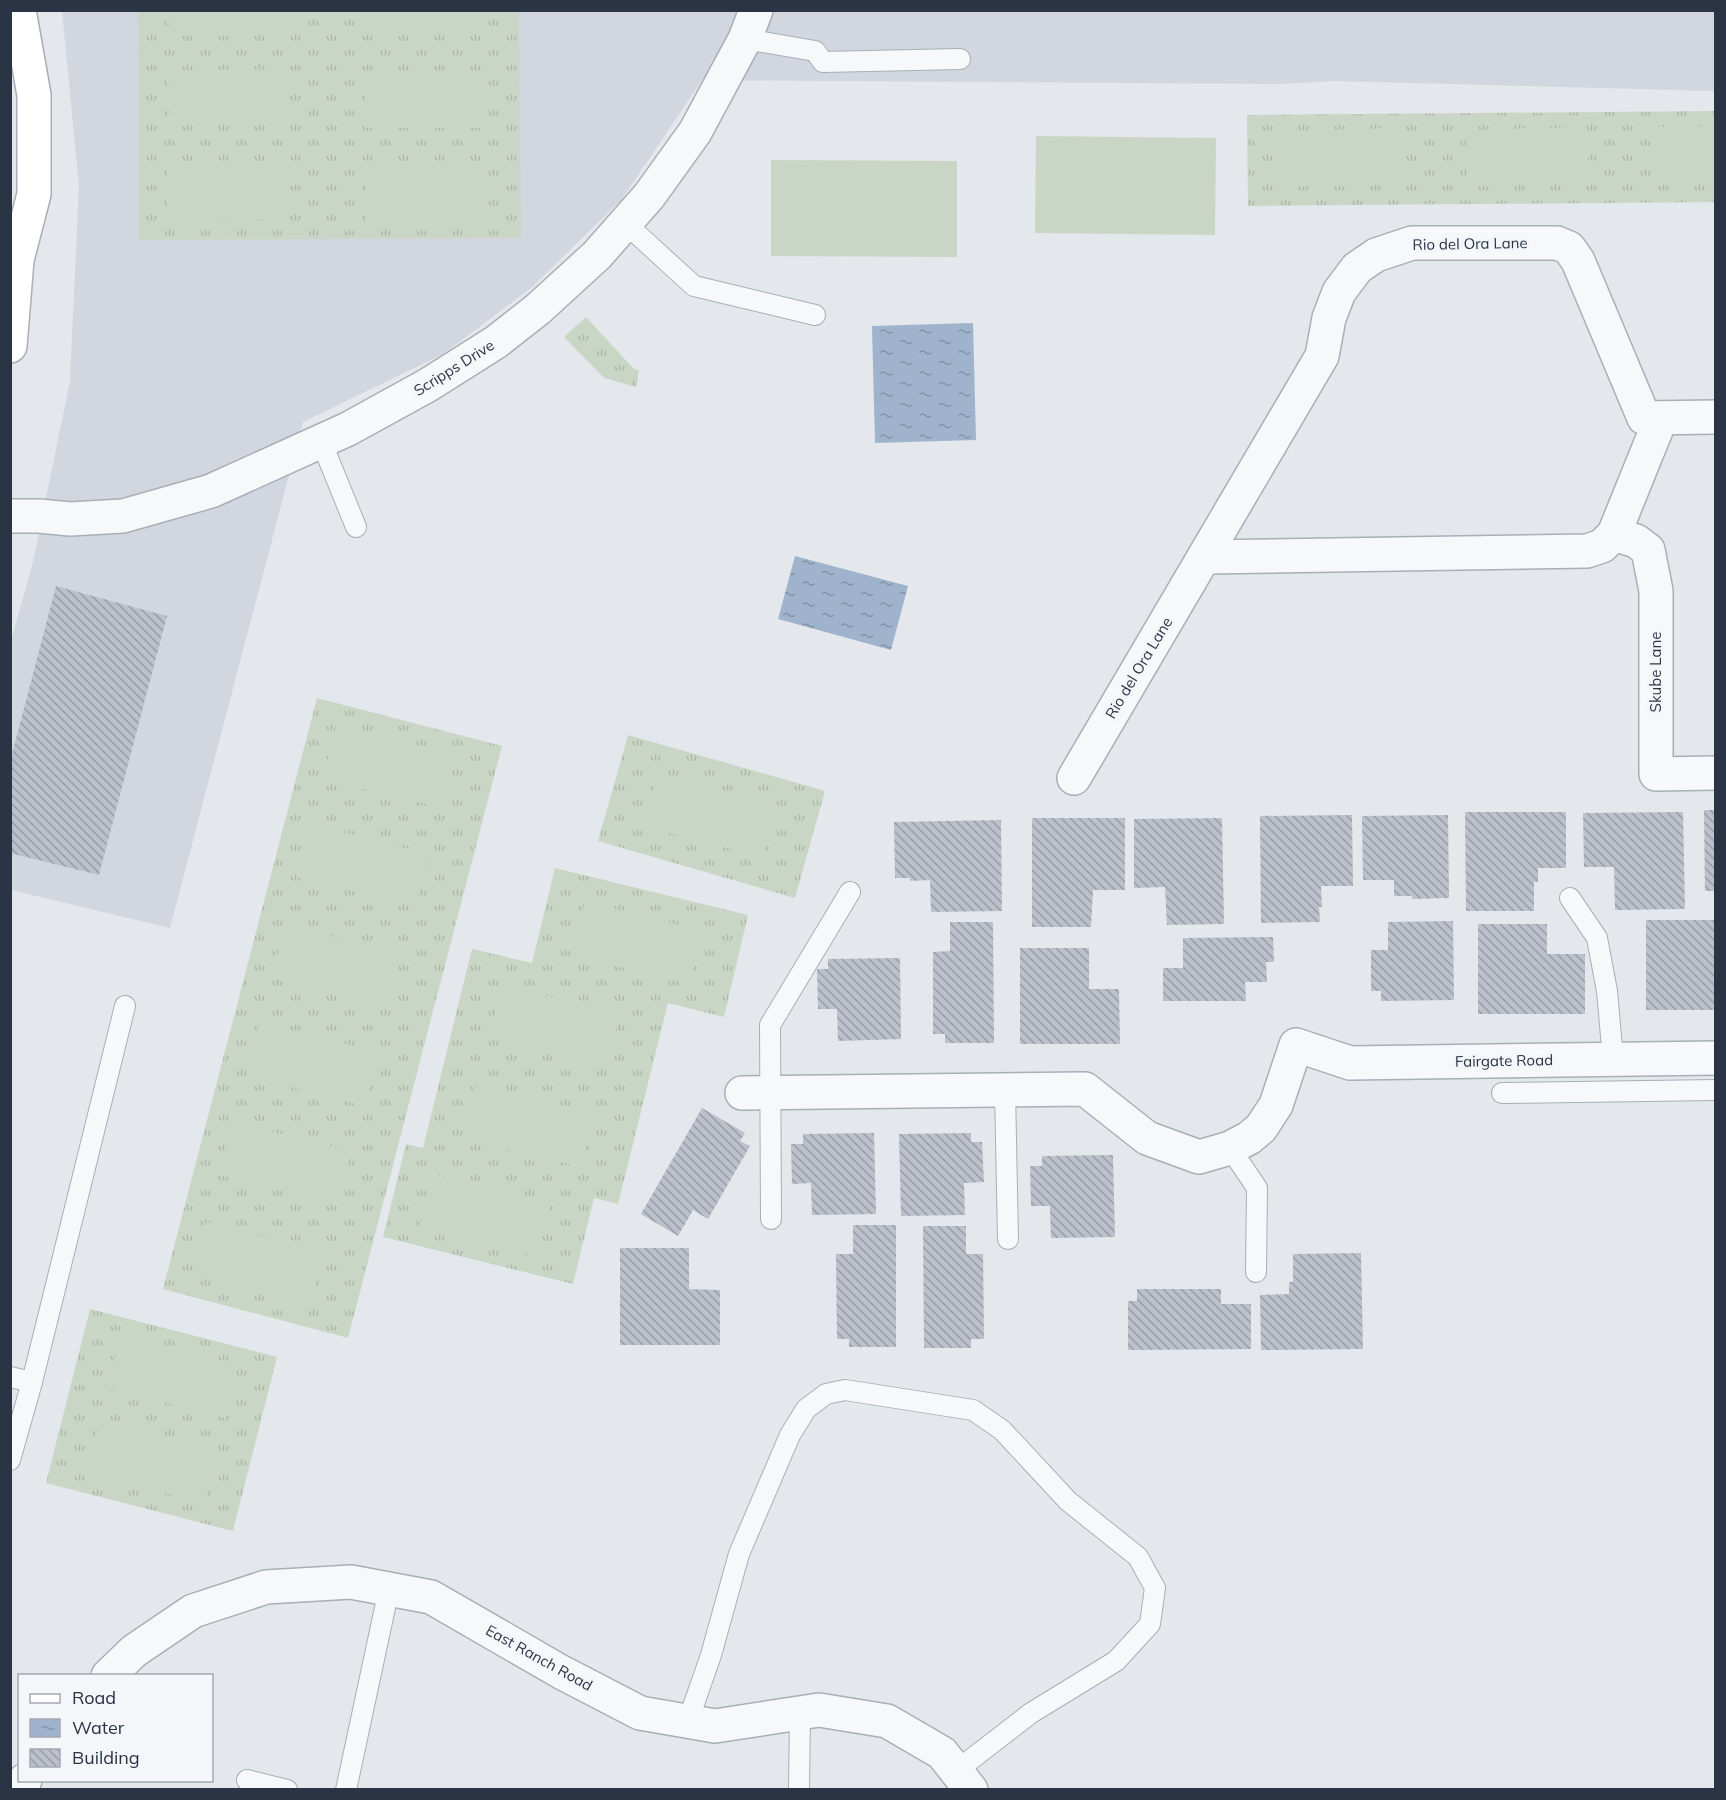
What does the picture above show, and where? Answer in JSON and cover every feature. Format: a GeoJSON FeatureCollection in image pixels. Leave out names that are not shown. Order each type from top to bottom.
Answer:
{"type":"FeatureCollection","features":[{"type":"Feature","properties":{"kind":"street"},"geometry":{"type":"LineString","coordinates":[[10,346],[13,253],[34,194],[34,95],[19,10]]}},
{"type":"Feature","properties":{"kind":"street","name":"Scripps Drive"},"geometry":{"type":"LineString","coordinates":[[10,516],[70,519],[123,516],[211,491],[348,429],[428,385],[496,342],[538,309],[597,255],[649,196],[694,132],[751,25]]}},
{"type":"Feature","properties":{"kind":"street","name":"Rio del Ora Lane"},"geometry":{"type":"LineString","coordinates":[[1074,778],[1322,356],[1329,318],[1339,292],[1357,268],[1376,255],[1412,243],[1557,243],[1569,248],[1578,261],[1644,418],[1716,417]]}},
{"type":"Feature","properties":{"kind":"street"},"geometry":{"type":"LineString","coordinates":[[1205,557],[1587,551],[1602,546],[1614,534],[1661,418]]}},
{"type":"Feature","properties":{"kind":"street","name":"Skube Lane"},"geometry":{"type":"LineString","coordinates":[[1614,534],[1636,540],[1648,550],[1656,591],[1656,774],[1716,773]]}},
{"type":"Feature","properties":{"kind":"street","name":"Fairgate Road"},"geometry":{"type":"LineString","coordinates":[[1230,1148],[1249,1138],[1261,1128],[1276,1105],[1296,1045],[1350,1063],[1716,1058]]}},
{"type":"Feature","properties":{"kind":"street"},"geometry":{"type":"LineString","coordinates":[[757,1093],[1085,1089],[1147,1138],[1199,1157],[1230,1148]]}},
{"type":"Feature","properties":{"kind":"street","name":"East Ranch Road"},"geometry":{"type":"LineString","coordinates":[[110,1674],[134,1651],[193,1611],[266,1587],[351,1582],[431,1597],[561,1672],[640,1713],[715,1726],[819,1710],[887,1721],[942,1753],[963,1780]]}},
{"type":"Feature","properties":{"kind":"lane"},"geometry":{"type":"LineString","coordinates":[[751,25],[815,51],[823,62],[960,59]]}},
{"type":"Feature","properties":{"kind":"lane"},"geometry":{"type":"LineString","coordinates":[[625,223],[694,286],[815,315]]}},
{"type":"Feature","properties":{"kind":"lane"},"geometry":{"type":"LineString","coordinates":[[321,441],[356,527]]}},
{"type":"Feature","properties":{"kind":"lane"},"geometry":{"type":"LineString","coordinates":[[771,1219],[757,1093],[770,1025],[850,891]]}},
{"type":"Feature","properties":{"kind":"lane"},"geometry":{"type":"LineString","coordinates":[[1570,898],[1597,938],[1607,992],[1613,1059]]}},
{"type":"Feature","properties":{"kind":"lane"},"geometry":{"type":"LineString","coordinates":[[10,1460],[32,1383],[125,1006]]}},
{"type":"Feature","properties":{"kind":"lane"},"geometry":{"type":"LineString","coordinates":[[1005,1090],[1008,1239]]}},
{"type":"Feature","properties":{"kind":"lane"},"geometry":{"type":"LineString","coordinates":[[1502,1093],[1716,1090]]}},
{"type":"Feature","properties":{"kind":"lane"},"geometry":{"type":"LineString","coordinates":[[1230,1148],[1257,1188],[1256,1272]]}},
{"type":"Feature","properties":{"kind":"lane"},"geometry":{"type":"LineString","coordinates":[[10,1377],[32,1383]]}},
{"type":"Feature","properties":{"kind":"lane"},"geometry":{"type":"LineString","coordinates":[[688,1721],[711,1655],[739,1554],[790,1435],[806,1409],[826,1394],[845,1390],[973,1410],[1002,1430],[1068,1501],[1138,1557],[1155,1588],[1150,1623],[1116,1661],[1031,1713],[963,1780]]}},
{"type":"Feature","properties":{"kind":"lane"},"geometry":{"type":"LineString","coordinates":[[346,1790],[389,1589]]}},
{"type":"Feature","properties":{"kind":"lane"},"geometry":{"type":"LineString","coordinates":[[799,1790],[800,1713]]}},
{"type":"Feature","properties":{"kind":"lane"},"geometry":{"type":"LineString","coordinates":[[247,1780],[287,1790]]}},
{"type":"Feature","properties":{"kind":"shaded area"},"geometry":{"type":"Polygon","coordinates":[[[62,11],[1715,11],[1715,91],[1334,81],[1280,84],[702,80],[622,199],[531,288],[443,354],[303,422],[170,928],[11,890],[11,641],[33,562],[70,381],[79,185],[62,11]]]}},
{"type":"Feature","properties":{"kind":"green space"},"geometry":{"type":"Polygon","coordinates":[[[138,11],[519,11],[521,238],[139,240],[138,11]]]}},
{"type":"Feature","properties":{"kind":"green space"},"geometry":{"type":"Polygon","coordinates":[[[169,11],[289,11],[289,35],[169,36],[169,11]]]}},
{"type":"Feature","properties":{"kind":"green space"},"geometry":{"type":"Polygon","coordinates":[[[364,11],[484,11],[484,34],[364,35],[364,11]]]}},
{"type":"Feature","properties":{"kind":"green space"},"geometry":{"type":"Polygon","coordinates":[[[289,69],[289,125],[169,125],[168,70],[289,69]]]}},
{"type":"Feature","properties":{"kind":"green space"},"geometry":{"type":"Polygon","coordinates":[[[364,72],[485,72],[485,128],[365,128],[364,72]]]}},
{"type":"Feature","properties":{"kind":"green space"},"geometry":{"type":"Polygon","coordinates":[[[1715,111],[1715,202],[1248,206],[1247,115],[1715,111]]]}},
{"type":"Feature","properties":{"kind":"green space"},"geometry":{"type":"Polygon","coordinates":[[[1715,126],[1715,182],[1651,183],[1650,127],[1715,126]]]}},
{"type":"Feature","properties":{"kind":"green space"},"geometry":{"type":"Polygon","coordinates":[[[1587,127],[1589,183],[1467,186],[1466,130],[1587,127]]]}},
{"type":"Feature","properties":{"kind":"green space"},"geometry":{"type":"Polygon","coordinates":[[[1400,128],[1401,184],[1280,187],[1279,131],[1400,128]]]}},
{"type":"Feature","properties":{"kind":"green space"},"geometry":{"type":"Polygon","coordinates":[[[1036,136],[1216,138],[1215,235],[1035,233],[1036,136]]]}},
{"type":"Feature","properties":{"kind":"green space"},"geometry":{"type":"Polygon","coordinates":[[[771,160],[957,161],[957,257],[771,256],[771,160]]]}},
{"type":"Feature","properties":{"kind":"green space"},"geometry":{"type":"Polygon","coordinates":[[[167,165],[288,165],[288,220],[168,221],[167,165]]]}},
{"type":"Feature","properties":{"kind":"green space"},"geometry":{"type":"Polygon","coordinates":[[[485,166],[485,222],[365,223],[365,167],[485,166]]]}},
{"type":"Feature","properties":{"kind":"green space"},"geometry":{"type":"Polygon","coordinates":[[[586,317],[633,368],[639,371],[636,387],[604,378],[564,337],[586,317]]]}},
{"type":"Feature","properties":{"kind":"green space"},"geometry":{"type":"Polygon","coordinates":[[[317,698],[502,746],[348,1338],[163,1289],[317,698]]]}},
{"type":"Feature","properties":{"kind":"green space"},"geometry":{"type":"Polygon","coordinates":[[[336,725],[454,755],[441,808],[323,779],[336,725]]]}},
{"type":"Feature","properties":{"kind":"green space"},"geometry":{"type":"Polygon","coordinates":[[[628,735],[825,791],[795,898],[598,841],[628,735]]]}},
{"type":"Feature","properties":{"kind":"green space"},"geometry":{"type":"Polygon","coordinates":[[[658,773],[776,803],[762,857],[645,827],[658,773]]]}},
{"type":"Feature","properties":{"kind":"green space"},"geometry":{"type":"Polygon","coordinates":[[[311,824],[428,854],[415,907],[297,877],[311,824]]]}},
{"type":"Feature","properties":{"kind":"green space"},"geometry":{"type":"Polygon","coordinates":[[[555,868],[748,915],[724,1017],[668,1003],[618,1204],[594,1198],[573,1284],[383,1237],[406,1144],[423,1148],[472,949],[532,963],[555,868]]]}},
{"type":"Feature","properties":{"kind":"green space"},"geometry":{"type":"Polygon","coordinates":[[[585,901],[702,931],[689,984],[572,955],[585,901]]]}},
{"type":"Feature","properties":{"kind":"green space"},"geometry":{"type":"Polygon","coordinates":[[[285,924],[402,954],[389,1007],[271,978],[285,924]]]}},
{"type":"Feature","properties":{"kind":"green space"},"geometry":{"type":"Polygon","coordinates":[[[503,985],[620,1014],[607,1068],[489,1039],[503,985]]]}},
{"type":"Feature","properties":{"kind":"green space"},"geometry":{"type":"Polygon","coordinates":[[[260,1022],[378,1052],[364,1106],[246,1076],[260,1022]]]}},
{"type":"Feature","properties":{"kind":"green space"},"geometry":{"type":"Polygon","coordinates":[[[476,1084],[594,1114],[580,1167],[462,1138],[476,1084]]]}},
{"type":"Feature","properties":{"kind":"green space"},"geometry":{"type":"Polygon","coordinates":[[[233,1122],[351,1151],[337,1205],[220,1175],[233,1122]]]}},
{"type":"Feature","properties":{"kind":"green space"},"geometry":{"type":"Polygon","coordinates":[[[433,1174],[551,1204],[537,1257],[420,1227],[433,1174]]]}},
{"type":"Feature","properties":{"kind":"green space"},"geometry":{"type":"Polygon","coordinates":[[[206,1222],[324,1252],[310,1305],[193,1275],[206,1222]]]}},
{"type":"Feature","properties":{"kind":"green space"},"geometry":{"type":"Polygon","coordinates":[[[90,1309],[277,1357],[233,1531],[46,1483],[90,1309]]]}},
{"type":"Feature","properties":{"kind":"green space"},"geometry":{"type":"Polygon","coordinates":[[[121,1335],[238,1365],[225,1418],[107,1388],[121,1335]]]}},
{"type":"Feature","properties":{"kind":"green space"},"geometry":{"type":"Polygon","coordinates":[[[100,1419],[218,1449],[204,1503],[86,1473],[100,1419]]]}},
{"type":"Feature","properties":{"kind":"water"},"geometry":{"type":"Polygon","coordinates":[[[973,323],[976,440],[875,443],[872,326],[973,323]]]}},
{"type":"Feature","properties":{"kind":"water"},"geometry":{"type":"Polygon","coordinates":[[[795,556],[908,586],[891,650],[778,619],[795,556]]]}},
{"type":"Feature","properties":{"kind":"building"},"geometry":{"type":"Polygon","coordinates":[[[56,586],[167,616],[99,875],[10,853],[10,762],[56,586]]]}},
{"type":"Feature","properties":{"kind":"building"},"geometry":{"type":"Polygon","coordinates":[[[1704,810],[1716,810],[1716,891],[1705,891],[1704,810]]]}},
{"type":"Feature","properties":{"kind":"building"},"geometry":{"type":"Polygon","coordinates":[[[1465,812],[1566,812],[1566,868],[1538,868],[1538,882],[1534,882],[1534,911],[1466,911],[1465,812]]]}},
{"type":"Feature","properties":{"kind":"building"},"geometry":{"type":"Polygon","coordinates":[[[1683,812],[1685,909],[1615,910],[1614,867],[1584,867],[1583,813],[1683,812]]]}},
{"type":"Feature","properties":{"kind":"building"},"geometry":{"type":"Polygon","coordinates":[[[1352,815],[1353,886],[1321,886],[1320,922],[1261,923],[1260,816],[1352,815]]]}},
{"type":"Feature","properties":{"kind":"building"},"geometry":{"type":"Polygon","coordinates":[[[1448,815],[1449,898],[1412,899],[1412,896],[1394,896],[1394,880],[1363,880],[1362,816],[1448,815]]]}},
{"type":"Feature","properties":{"kind":"building"},"geometry":{"type":"Polygon","coordinates":[[[1032,818],[1125,818],[1125,890],[1093,890],[1091,927],[1032,927],[1032,818]]]}},
{"type":"Feature","properties":{"kind":"building"},"geometry":{"type":"Polygon","coordinates":[[[1222,818],[1224,924],[1167,925],[1165,887],[1134,888],[1134,819],[1222,818]]]}},
{"type":"Feature","properties":{"kind":"building"},"geometry":{"type":"Polygon","coordinates":[[[1001,820],[1002,911],[931,912],[930,880],[910,881],[910,878],[895,878],[894,822],[1001,820]]]}},
{"type":"Feature","properties":{"kind":"building"},"geometry":{"type":"Polygon","coordinates":[[[1646,920],[1715,920],[1716,1010],[1646,1010],[1646,920]]]}},
{"type":"Feature","properties":{"kind":"building"},"geometry":{"type":"Polygon","coordinates":[[[1453,921],[1454,1000],[1381,1001],[1381,991],[1371,991],[1371,950],[1388,950],[1388,922],[1453,921]]]}},
{"type":"Feature","properties":{"kind":"building"},"geometry":{"type":"Polygon","coordinates":[[[950,922],[993,922],[994,1043],[945,1043],[945,1034],[933,1034],[933,952],[950,951],[950,922]]]}},
{"type":"Feature","properties":{"kind":"building"},"geometry":{"type":"Polygon","coordinates":[[[1478,924],[1547,924],[1547,954],[1585,954],[1585,1014],[1478,1014],[1478,924]]]}},
{"type":"Feature","properties":{"kind":"building"},"geometry":{"type":"Polygon","coordinates":[[[1273,937],[1274,962],[1266,962],[1267,982],[1245,982],[1246,1001],[1163,1001],[1163,968],[1183,968],[1183,938],[1273,937]]]}},
{"type":"Feature","properties":{"kind":"building"},"geometry":{"type":"Polygon","coordinates":[[[1020,948],[1089,948],[1089,989],[1119,989],[1120,1044],[1020,1044],[1020,948]]]}},
{"type":"Feature","properties":{"kind":"building"},"geometry":{"type":"Polygon","coordinates":[[[900,958],[901,1039],[838,1041],[837,1009],[818,1009],[817,969],[828,969],[828,959],[900,958]]]}},
{"type":"Feature","properties":{"kind":"building"},"geometry":{"type":"Polygon","coordinates":[[[702,1108],[745,1133],[740,1141],[750,1146],[708,1219],[693,1210],[678,1236],[641,1214],[702,1108]]]}},
{"type":"Feature","properties":{"kind":"building"},"geometry":{"type":"Polygon","coordinates":[[[874,1133],[876,1214],[812,1215],[811,1183],[792,1184],[791,1144],[803,1144],[803,1134],[874,1133]]]}},
{"type":"Feature","properties":{"kind":"building"},"geometry":{"type":"Polygon","coordinates":[[[971,1133],[971,1142],[982,1142],[984,1182],[964,1183],[965,1215],[901,1216],[899,1134],[971,1133]]]}},
{"type":"Feature","properties":{"kind":"building"},"geometry":{"type":"Polygon","coordinates":[[[1113,1155],[1115,1237],[1051,1238],[1050,1206],[1031,1206],[1030,1166],[1042,1166],[1042,1156],[1113,1155]]]}},
{"type":"Feature","properties":{"kind":"building"},"geometry":{"type":"Polygon","coordinates":[[[853,1225],[896,1225],[896,1347],[849,1347],[849,1339],[837,1339],[836,1254],[853,1254],[853,1225]]]}},
{"type":"Feature","properties":{"kind":"building"},"geometry":{"type":"Polygon","coordinates":[[[923,1226],[966,1226],[966,1254],[983,1254],[984,1339],[971,1339],[971,1348],[924,1348],[923,1226]]]}},
{"type":"Feature","properties":{"kind":"building"},"geometry":{"type":"Polygon","coordinates":[[[620,1248],[689,1248],[689,1289],[720,1290],[720,1345],[620,1345],[620,1248]]]}},
{"type":"Feature","properties":{"kind":"building"},"geometry":{"type":"Polygon","coordinates":[[[1361,1253],[1363,1349],[1261,1350],[1260,1295],[1289,1294],[1289,1282],[1293,1282],[1293,1254],[1361,1253]]]}},
{"type":"Feature","properties":{"kind":"building"},"geometry":{"type":"Polygon","coordinates":[[[1137,1289],[1221,1289],[1221,1304],[1251,1304],[1251,1349],[1128,1350],[1128,1301],[1137,1301],[1137,1289]]]}}]}
